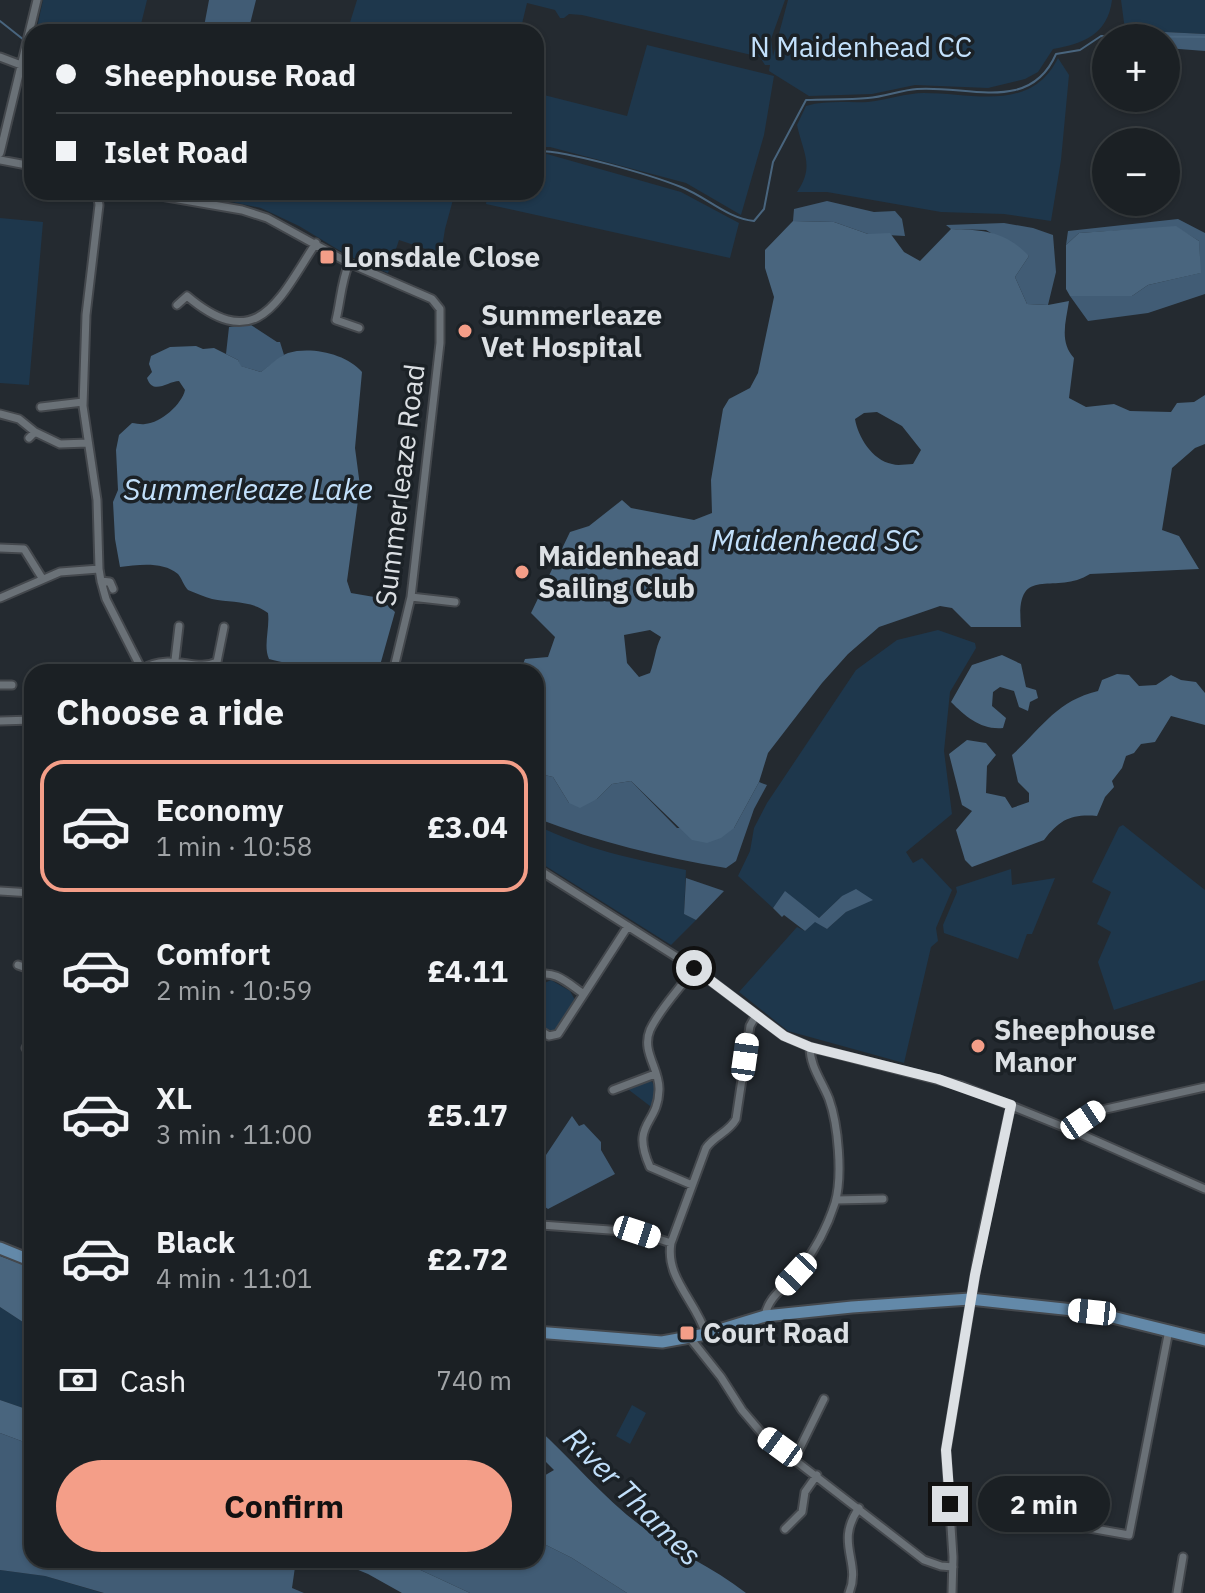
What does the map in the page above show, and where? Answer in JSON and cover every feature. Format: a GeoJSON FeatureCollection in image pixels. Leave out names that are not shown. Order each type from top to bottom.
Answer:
{"type":"FeatureCollection","features":[{"type":"Feature","properties":{"kind":"main road"},"geometry":{"type":"LineString","coordinates":[[0,1248],[24,1258]]}},
{"type":"Feature","properties":{"kind":"main road"},"geometry":{"type":"LineString","coordinates":[[544,1333],[637,1342],[690,1338],[765,1316],[970,1299],[1092,1312],[1205,1340]]}},
{"type":"Feature","properties":{"kind":"street"},"geometry":{"type":"LineString","coordinates":[[31,24],[37,0]]}},
{"type":"Feature","properties":{"kind":"street"},"geometry":{"type":"LineString","coordinates":[[0,153],[24,51]]}},
{"type":"Feature","properties":{"kind":"street"},"geometry":{"type":"LineString","coordinates":[[0,57],[21,65]]}},
{"type":"Feature","properties":{"kind":"street"},"geometry":{"type":"LineString","coordinates":[[0,160],[24,164]]}},
{"type":"Feature","properties":{"kind":"street"},"geometry":{"type":"LineString","coordinates":[[98,200],[86,315],[83,402],[97,500],[101,581],[106,599],[139,664]]}},
{"type":"Feature","properties":{"kind":"street"},"geometry":{"type":"LineString","coordinates":[[184,200],[242,210],[267,218],[349,263],[341,282],[336,320],[359,328]]}},
{"type":"Feature","properties":{"kind":"street"},"geometry":{"type":"LineString","coordinates":[[181,287],[187,296],[216,317],[237,323],[257,317],[274,308],[316,243]]}},
{"type":"Feature","properties":{"kind":"street","name":"Summerleaze Road"},"geometry":{"type":"LineString","coordinates":[[349,263],[437,303],[442,322],[411,597],[395,664]]}},
{"type":"Feature","properties":{"kind":"street"},"geometry":{"type":"LineString","coordinates":[[177,305],[187,296]]}},
{"type":"Feature","properties":{"kind":"street"},"geometry":{"type":"LineString","coordinates":[[41,407],[83,402]]}},
{"type":"Feature","properties":{"kind":"street"},"geometry":{"type":"LineString","coordinates":[[0,414],[19,419],[32,435],[60,444],[88,443]]}},
{"type":"Feature","properties":{"kind":"street"},"geometry":{"type":"LineString","coordinates":[[0,548],[24,549],[42,578]]}},
{"type":"Feature","properties":{"kind":"street"},"geometry":{"type":"LineString","coordinates":[[0,598],[60,572],[99,569]]}},
{"type":"Feature","properties":{"kind":"street"},"geometry":{"type":"LineString","coordinates":[[101,581],[110,582],[113,589]]}},
{"type":"Feature","properties":{"kind":"street"},"geometry":{"type":"LineString","coordinates":[[411,597],[455,602]]}},
{"type":"Feature","properties":{"kind":"street"},"geometry":{"type":"LineString","coordinates":[[175,660],[179,626]]}},
{"type":"Feature","properties":{"kind":"street"},"geometry":{"type":"LineString","coordinates":[[213,664],[217,662],[224,627]]}},
{"type":"Feature","properties":{"kind":"street"},"geometry":{"type":"LineString","coordinates":[[151,664],[175,660],[194,664]]}},
{"type":"Feature","properties":{"kind":"street"},"geometry":{"type":"LineString","coordinates":[[0,685],[12,685]]}},
{"type":"Feature","properties":{"kind":"street"},"geometry":{"type":"LineString","coordinates":[[0,721],[24,720]]}},
{"type":"Feature","properties":{"kind":"street"},"geometry":{"type":"LineString","coordinates":[[544,873],[694,968],[784,1036],[810,1047],[938,1079],[1011,1105],[1205,1189]]}},
{"type":"Feature","properties":{"kind":"street"},"geometry":{"type":"LineString","coordinates":[[0,891],[24,892]]}},
{"type":"Feature","properties":{"kind":"street"},"geometry":{"type":"LineString","coordinates":[[544,1033],[549,1036],[558,1034],[628,926]]}},
{"type":"Feature","properties":{"kind":"street"},"geometry":{"type":"LineString","coordinates":[[18,965],[24,967]]}},
{"type":"Feature","properties":{"kind":"street"},"geometry":{"type":"LineString","coordinates":[[692,1185],[650,1167],[642,1149],[642,1136],[660,1088],[647,1049],[650,1032],[694,968]]}},
{"type":"Feature","properties":{"kind":"street"},"geometry":{"type":"LineString","coordinates":[[544,972],[552,973],[584,994]]}},
{"type":"Feature","properties":{"kind":"street"},"geometry":{"type":"LineString","coordinates":[[706,1334],[668,1258],[706,1148],[712,1140],[732,1127],[736,1119],[750,1026],[756,1015]]}},
{"type":"Feature","properties":{"kind":"street"},"geometry":{"type":"LineString","coordinates":[[765,1316],[767,1305],[796,1274],[819,1242],[836,1200],[839,1151],[830,1101],[810,1059],[810,1047]]}},
{"type":"Feature","properties":{"kind":"street"},"geometry":{"type":"LineString","coordinates":[[613,1090],[655,1074]]}},
{"type":"Feature","properties":{"kind":"street"},"geometry":{"type":"LineString","coordinates":[[1076,1132],[1083,1120],[1097,1111],[1205,1087]]}},
{"type":"Feature","properties":{"kind":"street"},"geometry":{"type":"LineString","coordinates":[[952,1593],[946,1450],[970,1299],[1011,1105]]}},
{"type":"Feature","properties":{"kind":"street"},"geometry":{"type":"LineString","coordinates":[[836,1200],[883,1199]]}},
{"type":"Feature","properties":{"kind":"street"},"geometry":{"type":"LineString","coordinates":[[544,1225],[637,1232],[671,1243]]}},
{"type":"Feature","properties":{"kind":"street"},"geometry":{"type":"LineString","coordinates":[[1067,1524],[1133,1536],[1169,1330]]}},
{"type":"Feature","properties":{"kind":"street"},"geometry":{"type":"LineString","coordinates":[[690,1338],[765,1437],[924,1560],[953,1567]]}},
{"type":"Feature","properties":{"kind":"street"},"geometry":{"type":"LineString","coordinates":[[795,1458],[819,1403]]}},
{"type":"Feature","properties":{"kind":"street"},"geometry":{"type":"LineString","coordinates":[[785,1529],[802,1512],[805,1492],[817,1475]]}},
{"type":"Feature","properties":{"kind":"street"},"geometry":{"type":"LineString","coordinates":[[849,1593],[853,1572],[847,1535],[859,1508]]}},
{"type":"Feature","properties":{"kind":"street"},"geometry":{"type":"LineString","coordinates":[[1177,1593],[1183,1557]]}},
{"type":"Feature","properties":{"kind":"green space"},"geometry":{"type":"Polygon","coordinates":[[[43,0],[147,0],[141,24],[38,24],[43,0]]]}},
{"type":"Feature","properties":{"kind":"green space","name":"N Maidenhead CC"},"geometry":{"type":"Polygon","coordinates":[[[357,0],[785,0],[771,39],[773,56],[788,0],[1112,0],[1110,12],[1103,24],[1092,24],[1092,35],[1053,49],[1038,72],[1025,79],[988,88],[915,85],[872,94],[809,96],[769,71],[770,65],[765,65],[760,57],[582,15],[569,14],[560,18],[555,10],[527,3],[522,24],[350,24],[357,0]]]}},
{"type":"Feature","properties":{"kind":"green space"},"geometry":{"type":"Polygon","coordinates":[[[1121,0],[1205,0],[1205,34],[1180,33],[1180,24],[1124,24],[1121,0]]]}},
{"type":"Feature","properties":{"kind":"green space"},"geometry":{"type":"Polygon","coordinates":[[[647,45],[774,76],[764,135],[741,215],[686,183],[544,147],[544,95],[627,116],[647,45]]]}},
{"type":"Feature","properties":{"kind":"green space"},"geometry":{"type":"Polygon","coordinates":[[[1058,58],[1069,75],[1061,160],[1051,221],[1004,214],[941,212],[827,192],[797,192],[806,167],[797,125],[806,106],[829,102],[868,102],[917,93],[999,96],[1017,93],[1033,87],[1058,58]]]}},
{"type":"Feature","properties":{"kind":"green space"},"geometry":{"type":"Polygon","coordinates":[[[544,154],[681,192],[739,223],[730,258],[486,204],[487,200],[544,200],[544,154]]]}},
{"type":"Feature","properties":{"kind":"green space"},"geometry":{"type":"Polygon","coordinates":[[[222,200],[453,200],[441,254],[399,240],[388,273],[347,255],[299,226],[261,208],[222,200]]]}},
{"type":"Feature","properties":{"kind":"green space"},"geometry":{"type":"Polygon","coordinates":[[[0,218],[43,222],[29,385],[0,383],[0,218]]]}},
{"type":"Feature","properties":{"kind":"green space"},"geometry":{"type":"Polygon","coordinates":[[[938,630],[975,643],[976,648],[950,692],[944,751],[952,814],[906,852],[913,863],[922,858],[952,890],[936,928],[938,941],[931,947],[904,1063],[788,1031],[739,992],[797,927],[805,931],[815,921],[827,929],[846,912],[872,899],[842,896],[819,918],[785,892],[773,908],[738,876],[750,851],[754,828],[767,803],[856,670],[897,640],[938,630]]]}},
{"type":"Feature","properties":{"kind":"green space"},"geometry":{"type":"Polygon","coordinates":[[[1123,825],[1205,890],[1205,980],[1114,1010],[1098,962],[1111,932],[1097,924],[1111,892],[1092,882],[1119,827],[1123,825]]]}},
{"type":"Feature","properties":{"kind":"green space"},"geometry":{"type":"Polygon","coordinates":[[[544,829],[591,847],[686,870],[684,914],[696,920],[671,945],[544,865],[544,829]]]}},
{"type":"Feature","properties":{"kind":"green space"},"geometry":{"type":"Polygon","coordinates":[[[1011,869],[1012,885],[1055,878],[1018,959],[944,933],[943,925],[957,892],[956,887],[1011,869]]]}},
{"type":"Feature","properties":{"kind":"green space"},"geometry":{"type":"Polygon","coordinates":[[[551,980],[570,991],[575,1000],[556,1029],[549,1032],[544,1029],[544,983],[551,980]]]}},
{"type":"Feature","properties":{"kind":"green space"},"geometry":{"type":"Polygon","coordinates":[[[650,1079],[656,1088],[654,1105],[650,1106],[629,1090],[629,1086],[650,1079]]]}},
{"type":"Feature","properties":{"kind":"green space"},"geometry":{"type":"Polygon","coordinates":[[[0,1307],[24,1323],[24,1408],[0,1400],[0,1307]]]}},
{"type":"Feature","properties":{"kind":"green space"},"geometry":{"type":"Polygon","coordinates":[[[632,1405],[646,1413],[630,1444],[616,1436],[632,1405]]]}},
{"type":"Feature","properties":{"kind":"green space"},"geometry":{"type":"Polygon","coordinates":[[[0,1570],[45,1576],[103,1593],[0,1593],[0,1570]]]}},
{"type":"Feature","properties":{"kind":"shaded area"},"geometry":{"type":"Polygon","coordinates":[[[209,0],[256,0],[250,24],[204,24],[209,0]]]}},
{"type":"Feature","properties":{"kind":"shaded area"},"geometry":{"type":"Polygon","coordinates":[[[1180,33],[1205,34],[1205,51],[1180,49],[1180,33]]]}},
{"type":"Feature","properties":{"kind":"shaded area"},"geometry":{"type":"Polygon","coordinates":[[[827,201],[874,212],[895,211],[902,219],[905,236],[868,234],[834,222],[793,221],[794,209],[827,201]]]}},
{"type":"Feature","properties":{"kind":"shaded area"},"geometry":{"type":"Polygon","coordinates":[[[1178,219],[1205,233],[1205,294],[1148,313],[1088,321],[1070,296],[1132,296],[1148,285],[1200,273],[1199,241],[1176,227],[1079,233],[1066,245],[1068,231],[1178,219]]]}},
{"type":"Feature","properties":{"kind":"shaded area"},"geometry":{"type":"Polygon","coordinates":[[[1004,223],[1053,235],[1056,272],[1048,305],[1027,304],[1015,277],[1029,256],[986,230],[951,229],[946,225],[1004,223]]]}},
{"type":"Feature","properties":{"kind":"shaded area"},"geometry":{"type":"Polygon","coordinates":[[[251,325],[280,342],[284,355],[261,372],[240,366],[238,360],[226,354],[229,327],[251,325]]]}},
{"type":"Feature","properties":{"kind":"shaded area"},"geometry":{"type":"Polygon","coordinates":[[[544,775],[553,777],[569,803],[597,799],[612,784],[631,781],[677,828],[734,828],[759,782],[767,785],[754,809],[736,861],[726,868],[630,848],[544,821],[544,775]]]}},
{"type":"Feature","properties":{"kind":"shaded area"},"geometry":{"type":"Polygon","coordinates":[[[686,878],[724,891],[696,920],[684,914],[686,878]]]}},
{"type":"Feature","properties":{"kind":"shaded area"},"geometry":{"type":"Polygon","coordinates":[[[856,889],[873,900],[846,912],[827,929],[815,922],[805,931],[773,908],[785,891],[819,918],[842,896],[856,889]]]}},
{"type":"Feature","properties":{"kind":"shaded area"},"geometry":{"type":"Polygon","coordinates":[[[572,1116],[579,1126],[584,1124],[601,1142],[601,1150],[615,1174],[548,1209],[544,1206],[544,1158],[572,1116]]]}},
{"type":"Feature","properties":{"kind":"shaded area"},"geometry":{"type":"Polygon","coordinates":[[[0,1433],[24,1442],[24,1568],[295,1568],[292,1588],[304,1593],[104,1593],[45,1576],[0,1570],[0,1433]]]}},
{"type":"Feature","properties":{"kind":"shaded area"},"geometry":{"type":"Polygon","coordinates":[[[544,1544],[627,1593],[470,1593],[416,1568],[544,1568],[544,1544]]]}},
{"type":"Feature","properties":{"kind":"water","name":"Maidenhead SC"},"geometry":{"type":"Polygon","coordinates":[[[793,221],[834,222],[868,234],[890,233],[904,252],[920,261],[951,229],[974,230],[1011,241],[1029,256],[1015,277],[1027,304],[1048,305],[1069,301],[1065,338],[1074,358],[1069,398],[1086,407],[1114,404],[1130,411],[1171,412],[1177,403],[1194,402],[1205,395],[1205,444],[1195,448],[1172,468],[1162,530],[1179,536],[1199,569],[1090,574],[1063,583],[1039,584],[1030,587],[1024,594],[1021,627],[971,627],[952,608],[940,606],[879,627],[848,654],[822,683],[768,753],[759,782],[734,828],[721,838],[707,843],[692,840],[631,781],[612,784],[597,799],[580,808],[569,803],[553,777],[544,775],[544,664],[523,664],[525,659],[548,657],[555,637],[531,613],[570,532],[589,526],[622,500],[631,508],[694,520],[712,513],[711,480],[723,409],[729,399],[750,388],[758,373],[774,297],[765,268],[765,250],[793,221]],[[877,412],[864,413],[855,419],[867,447],[878,458],[897,465],[913,464],[921,450],[902,426],[877,412]],[[650,630],[624,635],[627,663],[639,677],[650,673],[661,637],[650,630]]]}},
{"type":"Feature","properties":{"kind":"water"},"geometry":{"type":"Polygon","coordinates":[[[1176,226],[1199,241],[1201,273],[1148,285],[1132,296],[1070,296],[1066,289],[1066,245],[1079,233],[1176,226]]]}},
{"type":"Feature","properties":{"kind":"water","name":"Summerleaze Lake"},"geometry":{"type":"Polygon","coordinates":[[[170,347],[214,348],[238,360],[241,366],[261,372],[285,354],[318,351],[347,360],[362,372],[355,448],[360,486],[347,581],[351,593],[380,598],[395,612],[380,664],[291,664],[269,659],[268,613],[248,604],[212,599],[188,590],[178,574],[165,567],[120,567],[113,502],[118,490],[116,450],[119,435],[132,423],[151,423],[164,416],[183,395],[185,390],[179,381],[157,387],[147,378],[152,372],[149,364],[151,356],[170,347]]]}},
{"type":"Feature","properties":{"kind":"water"},"geometry":{"type":"Polygon","coordinates":[[[1002,655],[1021,664],[1026,687],[1036,690],[1038,698],[1030,702],[1028,711],[1019,707],[1014,691],[1000,687],[993,692],[992,706],[1006,718],[1003,728],[988,727],[962,713],[951,702],[972,665],[1002,655]]]}},
{"type":"Feature","properties":{"kind":"water"},"geometry":{"type":"Polygon","coordinates":[[[1117,674],[1129,675],[1139,686],[1156,685],[1171,675],[1196,682],[1205,693],[1205,725],[1171,716],[1155,742],[1141,744],[1134,753],[1126,756],[1112,781],[1114,787],[1105,797],[1097,816],[1067,819],[1044,840],[972,867],[965,860],[956,830],[972,811],[962,805],[949,754],[967,740],[986,743],[996,755],[987,766],[986,793],[1005,797],[1012,808],[1029,802],[1029,793],[1018,782],[1012,755],[1060,709],[1071,701],[1098,691],[1102,680],[1117,674]]]}},
{"type":"Feature","properties":{"kind":"water"},"geometry":{"type":"Polygon","coordinates":[[[0,1256],[24,1265],[24,1323],[0,1307],[0,1256]]]}},
{"type":"Feature","properties":{"kind":"water"},"geometry":{"type":"Polygon","coordinates":[[[0,1400],[24,1408],[24,1442],[0,1433],[0,1400]]]}},
{"type":"Feature","properties":{"kind":"water"},"geometry":{"type":"Polygon","coordinates":[[[544,1435],[613,1503],[641,1526],[746,1593],[627,1593],[544,1544],[544,1476],[554,1470],[544,1460],[544,1435]]]}},
{"type":"Feature","properties":{"kind":"water"},"geometry":{"type":"Polygon","coordinates":[[[353,1568],[416,1568],[470,1593],[402,1593],[353,1568]]]}},
{"type":"Feature","properties":{"kind":"waterway"},"geometry":{"type":"LineString","coordinates":[[0,21],[24,40]]}},
{"type":"Feature","properties":{"kind":"waterway"},"geometry":{"type":"LineString","coordinates":[[544,152],[587,159],[650,176],[690,191],[734,216],[754,221],[764,209],[773,162],[806,100],[868,98],[917,89],[1014,90],[1030,84],[1045,73],[1056,54],[1080,50],[1101,36],[1205,37]]}},
{"type":"Feature","properties":{"kind":"place","name":"Lonsdale Close"},"geometry":{"type":"Point","coordinates":[327,257]}},
{"type":"Feature","properties":{"kind":"place","name":"Summerleaze Vet Hospital"},"geometry":{"type":"Point","coordinates":[465,331]}},
{"type":"Feature","properties":{"kind":"place","name":"Maidenhead Sailing Club"},"geometry":{"type":"Point","coordinates":[522,572]}},
{"type":"Feature","properties":{"kind":"place","name":"Sheephouse Manor"},"geometry":{"type":"Point","coordinates":[978,1046]}},
{"type":"Feature","properties":{"kind":"place","name":"Court Road"},"geometry":{"type":"Point","coordinates":[687,1333]}},
{"type":"Feature","properties":{"kind":"route"},"geometry":{"type":"LineString","coordinates":[[694,968],[784,1036],[810,1047],[962,1086],[1011,1105],[975,1275],[946,1450],[950,1504]]}},
{"type":"Feature","properties":{"kind":"water label","name":"River Thames"},"geometry":{"type":"Point","coordinates":[632,1497]}}]}
